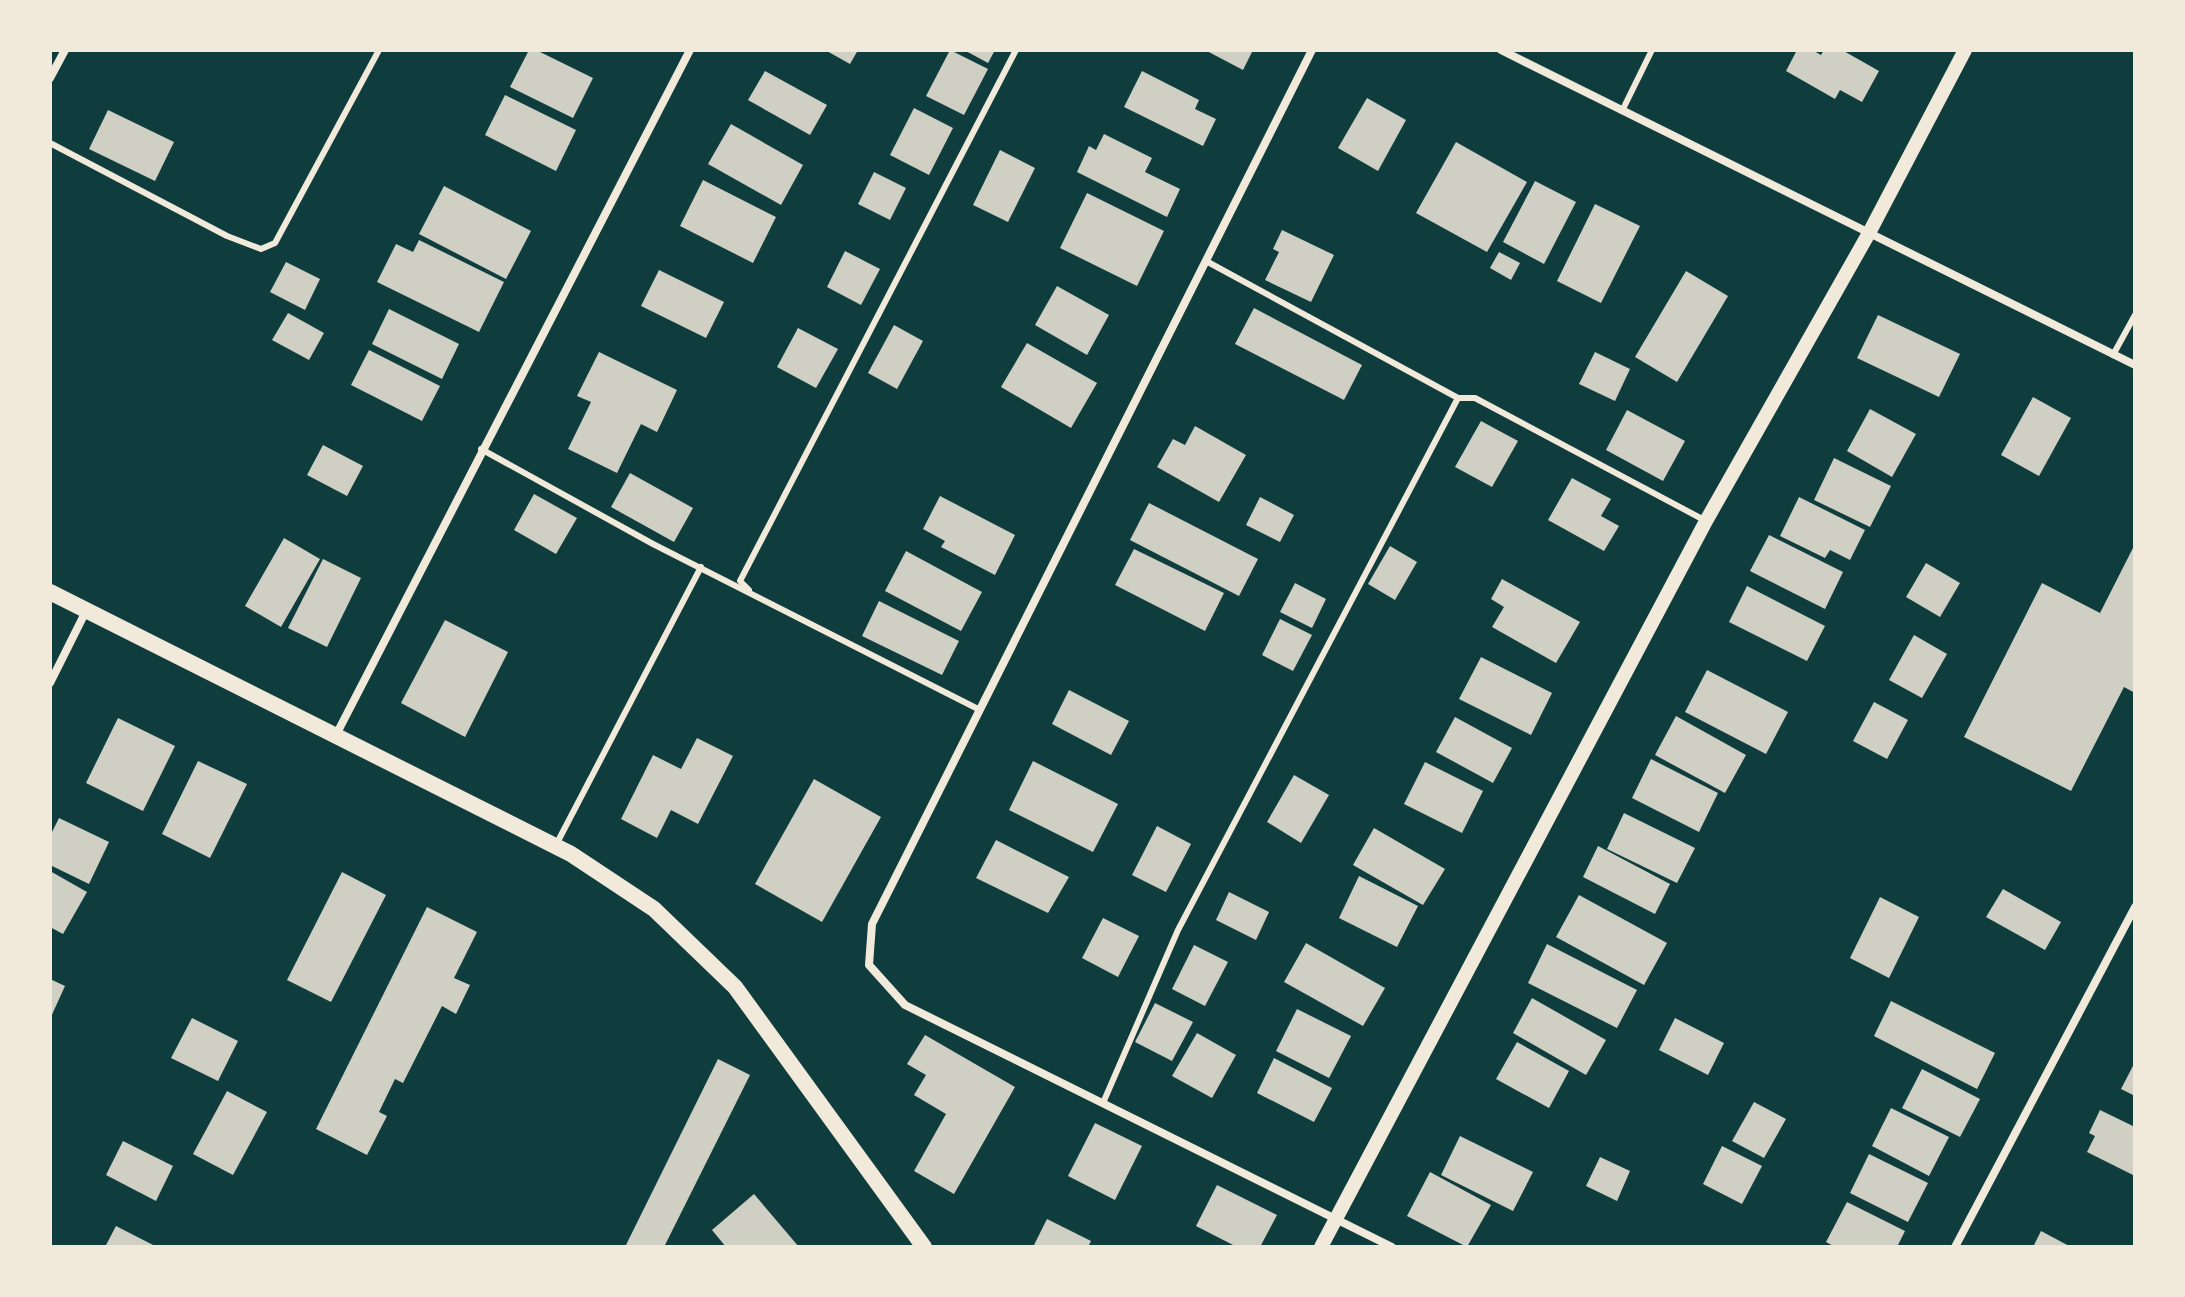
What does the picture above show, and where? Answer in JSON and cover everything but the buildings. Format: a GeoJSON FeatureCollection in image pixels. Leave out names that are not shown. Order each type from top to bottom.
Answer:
{"type":"FeatureCollection","features":[{"type":"Feature","properties":{"kind":"main road"},"geometry":{"type":"LineString","coordinates":[[50,592],[555,847],[654,909],[735,987],[916,1243]]}},
{"type":"Feature","properties":{"kind":"street"},"geometry":{"type":"LineString","coordinates":[[50,78],[65,50]]}},
{"type":"Feature","properties":{"kind":"street"},"geometry":{"type":"LineString","coordinates":[[336,735],[481,449],[690,50]]}},
{"type":"Feature","properties":{"kind":"street"},"geometry":{"type":"LineString","coordinates":[[1312,50],[872,924],[869,965],[905,1005],[1392,1247]]}},
{"type":"Feature","properties":{"kind":"street"},"geometry":{"type":"LineString","coordinates":[[1501,50],[2135,365]]}},
{"type":"Feature","properties":{"kind":"street"},"geometry":{"type":"LineString","coordinates":[[1321,1247],[1706,521],[1869,233],[1965,50]]}},
{"type":"Feature","properties":{"kind":"street"},"geometry":{"type":"LineString","coordinates":[[50,683],[86,611]]}},
{"type":"Feature","properties":{"kind":"street"},"geometry":{"type":"LineString","coordinates":[[1955,1247],[2135,907]]}},
{"type":"Feature","properties":{"kind":"lane"},"geometry":{"type":"LineString","coordinates":[[50,143],[227,236],[261,249],[275,243],[379,50]]}},
{"type":"Feature","properties":{"kind":"lane"},"geometry":{"type":"LineString","coordinates":[[749,590],[740,581],[1016,50]]}},
{"type":"Feature","properties":{"kind":"lane"},"geometry":{"type":"LineString","coordinates":[[1622,111],[1652,50]]}},
{"type":"Feature","properties":{"kind":"lane"},"geometry":{"type":"LineString","coordinates":[[1206,261],[1458,398],[1475,398],[1706,521]]}},
{"type":"Feature","properties":{"kind":"lane"},"geometry":{"type":"LineString","coordinates":[[2113,355],[2135,315]]}},
{"type":"Feature","properties":{"kind":"lane"},"geometry":{"type":"LineString","coordinates":[[1103,1103],[1178,930],[1458,398]]}},
{"type":"Feature","properties":{"kind":"lane"},"geometry":{"type":"LineString","coordinates":[[481,449],[701,567],[980,710]]}},
{"type":"Feature","properties":{"kind":"lane"},"geometry":{"type":"LineString","coordinates":[[555,847],[701,567]]}}]}
